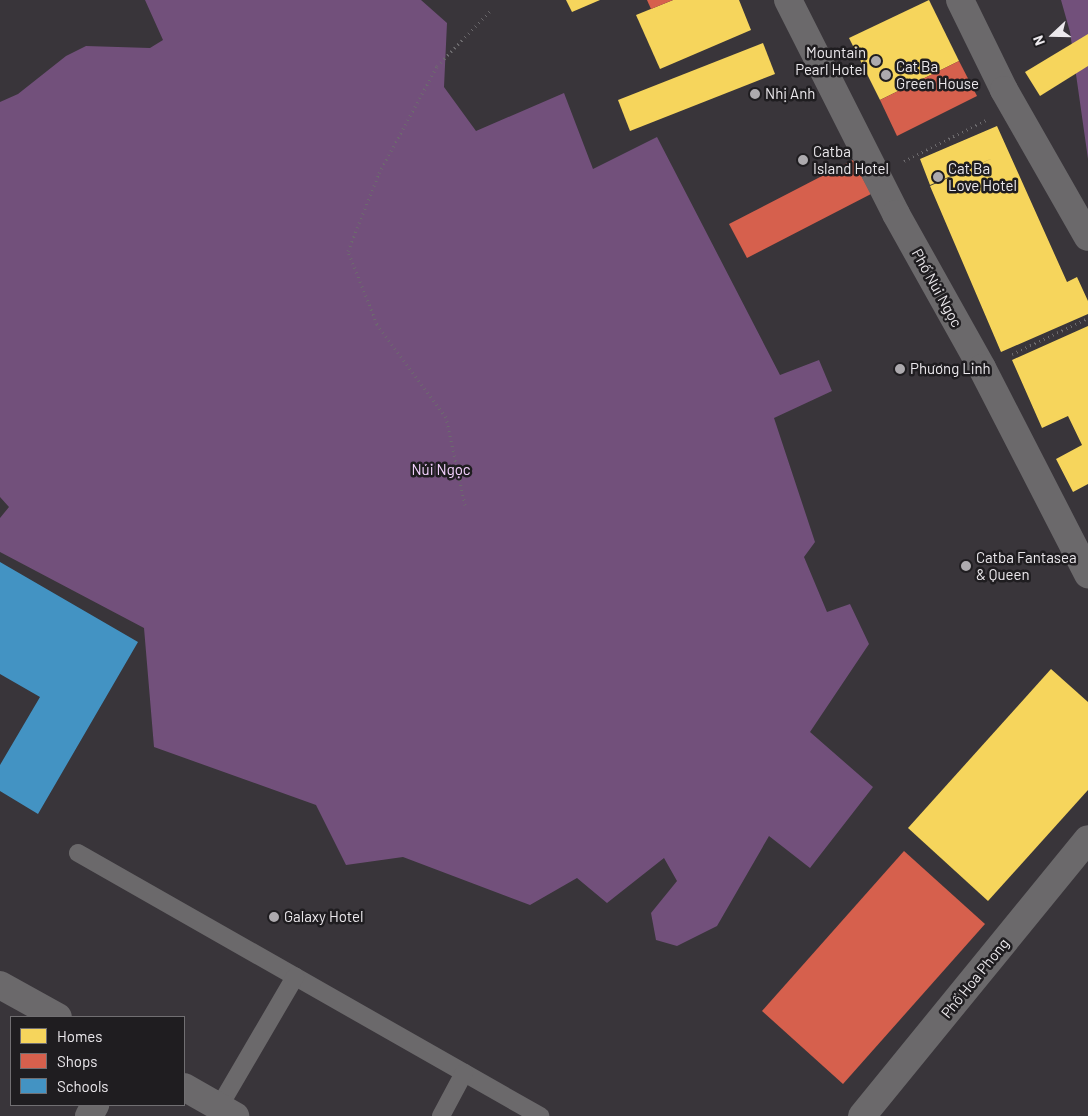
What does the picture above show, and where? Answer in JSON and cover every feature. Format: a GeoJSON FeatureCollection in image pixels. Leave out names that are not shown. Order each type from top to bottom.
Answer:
{"type":"FeatureCollection","features":[{"type":"Feature","properties":{"kind":"street","name":"Phố Núi Ngọc"},"geometry":{"type":"LineString","coordinates":[[788,0],[876,176],[982,368],[1088,574]]}},
{"type":"Feature","properties":{"kind":"street"},"geometry":{"type":"LineString","coordinates":[[960,0],[1004,90],[1088,237]]}},
{"type":"Feature","properties":{"kind":"street","name":"Phố Hoa Phong"},"geometry":{"type":"LineString","coordinates":[[862,1116],[1088,839]]}},
{"type":"Feature","properties":{"kind":"street"},"geometry":{"type":"LineString","coordinates":[[0,985],[56,1016]]}},
{"type":"Feature","properties":{"kind":"street"},"geometry":{"type":"LineString","coordinates":[[185,1088],[227,1112]]}},
{"type":"Feature","properties":{"kind":"lane"},"geometry":{"type":"LineString","coordinates":[[78,853],[540,1116]]}},
{"type":"Feature","properties":{"kind":"lane"},"geometry":{"type":"LineString","coordinates":[[227,1112],[295,977]]}},
{"type":"Feature","properties":{"kind":"lane"},"geometry":{"type":"LineString","coordinates":[[441,1116],[464,1073]]}},
{"type":"Feature","properties":{"kind":"path"},"geometry":{"type":"LineString","coordinates":[[465,505],[446,417],[377,324],[348,251],[379,173],[437,66],[492,10]]}},
{"type":"Feature","properties":{"kind":"path"},"geometry":{"type":"LineString","coordinates":[[876,176],[976,125]]}},
{"type":"Feature","properties":{"kind":"path"},"geometry":{"type":"LineString","coordinates":[[982,368],[1088,318]]}},
{"type":"Feature","properties":{"kind":"green space","name":"Núi Ngọc"},"geometry":{"type":"Polygon","coordinates":[[[145,0],[421,0],[447,23],[444,87],[476,131],[564,93],[593,169],[657,137],[780,375],[819,360],[832,391],[774,418],[815,542],[804,557],[827,612],[850,604],[869,644],[810,732],[873,787],[810,868],[769,836],[717,926],[677,946],[656,940],[651,913],[677,881],[664,858],[607,903],[577,878],[530,905],[403,857],[346,865],[316,805],[154,747],[144,628],[0,552],[0,518],[9,507],[0,497],[0,102],[18,94],[66,56],[86,46],[150,48],[163,40],[145,0]]]}},
{"type":"Feature","properties":{"kind":"green space"},"geometry":{"type":"Polygon","coordinates":[[[1061,0],[1088,0],[1088,159],[1070,32],[1061,0]]]}},
{"type":"Feature","properties":{"kind":"building: Homes"},"geometry":{"type":"Polygon","coordinates":[[[566,0],[600,0],[572,12],[566,0]]]}},
{"type":"Feature","properties":{"kind":"building: Homes"},"geometry":{"type":"Polygon","coordinates":[[[673,0],[739,0],[751,30],[660,69],[636,15],[673,0]]]}},
{"type":"Feature","properties":{"kind":"building: Homes"},"geometry":{"type":"Polygon","coordinates":[[[929,0],[959,61],[880,100],[849,38],[929,0]]]}},
{"type":"Feature","properties":{"kind":"building: Homes"},"geometry":{"type":"Polygon","coordinates":[[[1088,34],[1088,66],[1040,96],[1025,72],[1088,34]]]}},
{"type":"Feature","properties":{"kind":"building: Homes"},"geometry":{"type":"Polygon","coordinates":[[[763,43],[775,74],[630,131],[618,100],[763,43]]]}},
{"type":"Feature","properties":{"kind":"building: Homes"},"geometry":{"type":"Polygon","coordinates":[[[997,126],[1067,282],[1077,277],[1088,301],[1088,314],[1001,352],[930,186],[993,158],[930,185],[920,159],[997,126]]]}},
{"type":"Feature","properties":{"kind":"building: Homes"},"geometry":{"type":"Polygon","coordinates":[[[1088,326],[1088,484],[1073,492],[1056,459],[1082,445],[1068,416],[1042,428],[1012,360],[1088,326]]]}},
{"type":"Feature","properties":{"kind":"building: Homes"},"geometry":{"type":"Polygon","coordinates":[[[1051,669],[1088,702],[1088,790],[988,901],[908,828],[1051,669]]]}},
{"type":"Feature","properties":{"kind":"building: Shops"},"geometry":{"type":"Polygon","coordinates":[[[647,0],[673,0],[651,9],[647,0]]]}},
{"type":"Feature","properties":{"kind":"building: Shops"},"geometry":{"type":"Polygon","coordinates":[[[959,61],[977,96],[897,136],[880,100],[959,61]]]}},
{"type":"Feature","properties":{"kind":"building: Shops"},"geometry":{"type":"Polygon","coordinates":[[[853,160],[871,194],[747,258],[729,224],[853,160]]]}},
{"type":"Feature","properties":{"kind":"building: Shops"},"geometry":{"type":"Polygon","coordinates":[[[904,851],[985,924],[843,1084],[762,1011],[904,851]]]}},
{"type":"Feature","properties":{"kind":"building: Schools"},"geometry":{"type":"Polygon","coordinates":[[[0,562],[138,642],[38,814],[0,791],[0,765],[40,697],[0,674],[0,562]]]}},
{"type":"Feature","properties":{"kind":"place","name":"Mountain Pearl Hotel"},"geometry":{"type":"Point","coordinates":[876,61]}},
{"type":"Feature","properties":{"kind":"place","name":"Cat Ba Green House"},"geometry":{"type":"Point","coordinates":[886,75]}},
{"type":"Feature","properties":{"kind":"place","name":"Nhị Anh"},"geometry":{"type":"Point","coordinates":[755,94]}},
{"type":"Feature","properties":{"kind":"place","name":"Catba Island Hotel"},"geometry":{"type":"Point","coordinates":[803,160]}},
{"type":"Feature","properties":{"kind":"place","name":"Cat Ba Love Hotel"},"geometry":{"type":"Point","coordinates":[938,177]}},
{"type":"Feature","properties":{"kind":"place","name":"Phương Linh"},"geometry":{"type":"Point","coordinates":[900,369]}},
{"type":"Feature","properties":{"kind":"place","name":"Catba Fantasea & Queen"},"geometry":{"type":"Point","coordinates":[966,566]}},
{"type":"Feature","properties":{"kind":"place","name":"Galaxy Hotel"},"geometry":{"type":"Point","coordinates":[274,917]}}]}
